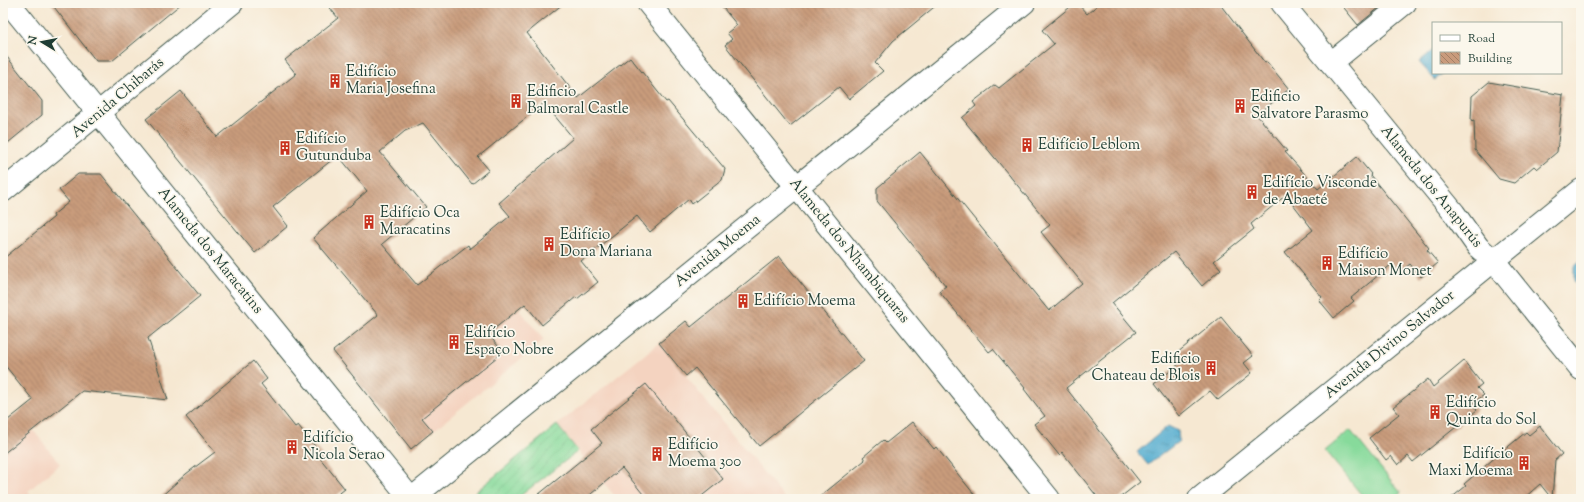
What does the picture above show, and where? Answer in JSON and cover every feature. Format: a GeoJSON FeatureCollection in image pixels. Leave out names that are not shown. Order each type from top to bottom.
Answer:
{"type":"FeatureCollection","features":[{"type":"Feature","properties":{"kind":"street","name":"Alameda dos Maracatins"},"geometry":{"type":"LineString","coordinates":[[9,3],[411,499]]}},
{"type":"Feature","properties":{"kind":"street","name":"Avenida Chibarás"},"geometry":{"type":"LineString","coordinates":[[3,191],[99,114],[232,3]]}},
{"type":"Feature","properties":{"kind":"street","name":"Alameda dos Nhambiquaras"},"geometry":{"type":"LineString","coordinates":[[648,3],[1049,499]]}},
{"type":"Feature","properties":{"kind":"street","name":"Avenida Moema"},"geometry":{"type":"LineString","coordinates":[[411,499],[1024,3]]}},
{"type":"Feature","properties":{"kind":"street","name":"Alameda dos Anapurús"},"geometry":{"type":"LineString","coordinates":[[1282,3],[1454,213],[1478,247],[1494,261],[1581,369]]}},
{"type":"Feature","properties":{"kind":"street"},"geometry":{"type":"LineString","coordinates":[[1331,64],[1405,3]]}},
{"type":"Feature","properties":{"kind":"street","name":"Avenida Divino Salvador"},"geometry":{"type":"LineString","coordinates":[[1199,499],[1581,190]]}},
{"type":"Feature","properties":{"kind":"shaded area"},"geometry":{"type":"Polygon","coordinates":[[[468,245],[544,340],[433,431],[355,334],[468,245]]]}},
{"type":"Feature","properties":{"kind":"shaded area"},"geometry":{"type":"Polygon","coordinates":[[[659,343],[785,499],[617,499],[557,425],[659,343]]]}},
{"type":"Feature","properties":{"kind":"shaded area"},"geometry":{"type":"Polygon","coordinates":[[[33,430],[60,464],[28,491],[34,499],[3,499],[3,454],[33,430]]]}},
{"type":"Feature","properties":{"kind":"green space"},"geometry":{"type":"Polygon","coordinates":[[[557,425],[578,451],[516,499],[467,499],[557,425]]]}},
{"type":"Feature","properties":{"kind":"green space"},"geometry":{"type":"Polygon","coordinates":[[[1350,430],[1401,493],[1393,499],[1365,499],[1325,451],[1350,430]]]}},
{"type":"Feature","properties":{"kind":"water"},"geometry":{"type":"Polygon","coordinates":[[[1432,51],[1432,74],[1442,74],[1435,80],[1419,62],[1432,51]]]}},
{"type":"Feature","properties":{"kind":"water"},"geometry":{"type":"Polygon","coordinates":[[[1581,261],[1581,290],[1574,282],[1574,267],[1581,261]]]}},
{"type":"Feature","properties":{"kind":"water"},"geometry":{"type":"Polygon","coordinates":[[[1168,426],[1178,431],[1179,441],[1148,465],[1137,452],[1168,426]]]}},
{"type":"Feature","properties":{"kind":"building"},"geometry":{"type":"Polygon","coordinates":[[[51,3],[182,3],[112,61],[96,61],[51,3]]]}},
{"type":"Feature","properties":{"kind":"building"},"geometry":{"type":"Polygon","coordinates":[[[326,3],[564,3],[527,33],[578,98],[630,57],[666,102],[668,101],[725,169],[722,180],[692,204],[689,199],[650,232],[637,216],[581,261],[598,282],[577,299],[576,297],[542,325],[525,304],[488,334],[503,352],[422,418],[433,431],[411,449],[333,351],[378,315],[313,238],[367,191],[338,155],[273,207],[288,226],[255,253],[146,119],[181,91],[217,137],[296,74],[285,60],[338,18],[326,3]],[[544,103],[478,157],[489,170],[472,184],[423,123],[405,131],[380,152],[426,207],[382,244],[417,285],[468,245],[470,249],[510,216],[499,203],[573,138],[544,103]]]}},
{"type":"Feature","properties":{"kind":"building"},"geometry":{"type":"Polygon","coordinates":[[[719,3],[939,3],[893,41],[875,63],[883,71],[849,99],[839,87],[790,126],[725,45],[732,39],[727,33],[737,25],[719,3]]]}},
{"type":"Feature","properties":{"kind":"building"},"geometry":{"type":"Polygon","coordinates":[[[1075,3],[1077,3],[1087,14],[1100,3],[1219,3],[1265,63],[1267,62],[1289,89],[1257,115],[1287,151],[1285,152],[1318,189],[1357,157],[1429,248],[1427,250],[1438,263],[1421,277],[1410,264],[1399,273],[1392,264],[1351,298],[1354,301],[1334,318],[1319,300],[1322,297],[1285,252],[1313,230],[1286,195],[1251,224],[1254,229],[1214,261],[1221,269],[1202,286],[1174,252],[1112,303],[1136,332],[1066,388],[1140,482],[1118,499],[1099,499],[1062,452],[1059,455],[1034,424],[1045,416],[1024,389],[1025,388],[993,349],[989,352],[939,291],[946,286],[877,201],[877,188],[920,152],[1049,311],[1082,283],[1041,232],[1050,225],[962,118],[976,106],[973,102],[995,85],[999,88],[1054,44],[1042,30],[1075,3]]]}},
{"type":"Feature","properties":{"kind":"building"},"geometry":{"type":"Polygon","coordinates":[[[1340,3],[1385,3],[1358,25],[1340,3]]]}},
{"type":"Feature","properties":{"kind":"building"},"geometry":{"type":"Polygon","coordinates":[[[3,52],[42,101],[42,115],[3,147],[3,52]]]}},
{"type":"Feature","properties":{"kind":"building"},"geometry":{"type":"Polygon","coordinates":[[[1489,82],[1563,95],[1557,152],[1537,169],[1534,166],[1514,183],[1499,179],[1475,150],[1474,120],[1471,121],[1472,96],[1489,82]]]}},
{"type":"Feature","properties":{"kind":"building"},"geometry":{"type":"Polygon","coordinates":[[[78,174],[101,174],[200,296],[148,338],[168,400],[82,391],[3,454],[3,424],[33,400],[3,363],[3,259],[54,217],[53,215],[69,202],[59,190],[78,174]]]}},
{"type":"Feature","properties":{"kind":"building"},"geometry":{"type":"Polygon","coordinates":[[[779,256],[864,361],[759,446],[695,368],[686,376],[659,343],[686,321],[691,327],[779,256]]]}},
{"type":"Feature","properties":{"kind":"building","name":"Edificio Chateau de Blois"},"geometry":{"type":"Polygon","coordinates":[[[1221,317],[1253,356],[1244,363],[1252,373],[1218,400],[1210,391],[1179,416],[1154,384],[1184,360],[1177,353],[1221,317]]]}},
{"type":"Feature","properties":{"kind":"building"},"geometry":{"type":"Polygon","coordinates":[[[253,361],[267,379],[261,384],[295,427],[298,425],[322,455],[319,457],[345,489],[332,499],[158,499],[186,474],[215,452],[186,417],[253,361]]]}},
{"type":"Feature","properties":{"kind":"building","name":"Edifício Quinta do Sol"},"geometry":{"type":"Polygon","coordinates":[[[1464,361],[1482,384],[1477,388],[1484,395],[1472,404],[1477,410],[1413,462],[1408,456],[1398,465],[1391,456],[1386,460],[1369,438],[1399,414],[1393,407],[1428,379],[1433,387],[1464,361]]]}},
{"type":"Feature","properties":{"kind":"building","name":"Edifício Moema 300"},"geometry":{"type":"Polygon","coordinates":[[[646,384],[723,479],[698,499],[647,499],[622,468],[585,499],[533,499],[602,443],[591,429],[646,384]]]}},
{"type":"Feature","properties":{"kind":"building"},"geometry":{"type":"Polygon","coordinates":[[[912,422],[934,449],[936,447],[978,499],[817,499],[865,460],[863,457],[883,440],[886,443],[912,422]]]}},
{"type":"Feature","properties":{"kind":"building","name":"Edifício Maxi Moema"},"geometry":{"type":"Polygon","coordinates":[[[1540,426],[1562,454],[1555,460],[1552,499],[1540,484],[1523,499],[1450,499],[1466,486],[1464,484],[1526,432],[1529,435],[1540,426]]]}},
{"type":"Feature","properties":{"kind":"place","name":"Edifício Maria Josefina"},"geometry":{"type":"Point","coordinates":[335,81]}},
{"type":"Feature","properties":{"kind":"place","name":"Edificio Balmoral Castle"},"geometry":{"type":"Point","coordinates":[516,101]}},
{"type":"Feature","properties":{"kind":"place","name":"Edificio Salvatore Parasmo"},"geometry":{"type":"Point","coordinates":[1240,106]}},
{"type":"Feature","properties":{"kind":"place","name":"Edifício Leblom"},"geometry":{"type":"Point","coordinates":[1027,145]}},
{"type":"Feature","properties":{"kind":"place","name":"Edifício Gutunduba"},"geometry":{"type":"Point","coordinates":[285,148]}},
{"type":"Feature","properties":{"kind":"place","name":"Edifício Visconde de Abaeté"},"geometry":{"type":"Point","coordinates":[1252,192]}},
{"type":"Feature","properties":{"kind":"place","name":"Edifício Oca Maracatins"},"geometry":{"type":"Point","coordinates":[369,222]}},
{"type":"Feature","properties":{"kind":"place","name":"Edifício Dona Mariana"},"geometry":{"type":"Point","coordinates":[549,244]}},
{"type":"Feature","properties":{"kind":"place","name":"Edifício Maison Monet"},"geometry":{"type":"Point","coordinates":[1327,263]}},
{"type":"Feature","properties":{"kind":"place","name":"Edifício Moema"},"geometry":{"type":"Point","coordinates":[743,301]}},
{"type":"Feature","properties":{"kind":"place","name":"Edifício Espaço Nobre"},"geometry":{"type":"Point","coordinates":[454,342]}},
{"type":"Feature","properties":{"kind":"place","name":"Edificio Chateau de Blois"},"geometry":{"type":"Point","coordinates":[1211,368]}},
{"type":"Feature","properties":{"kind":"place","name":"Edifício Quinta do Sol"},"geometry":{"type":"Point","coordinates":[1435,412]}},
{"type":"Feature","properties":{"kind":"place","name":"Edifício Nicola Serao"},"geometry":{"type":"Point","coordinates":[292,447]}},
{"type":"Feature","properties":{"kind":"place","name":"Edifício Moema 300"},"geometry":{"type":"Point","coordinates":[657,454]}},
{"type":"Feature","properties":{"kind":"place","name":"Edifício Maxi Moema"},"geometry":{"type":"Point","coordinates":[1524,463]}}]}
